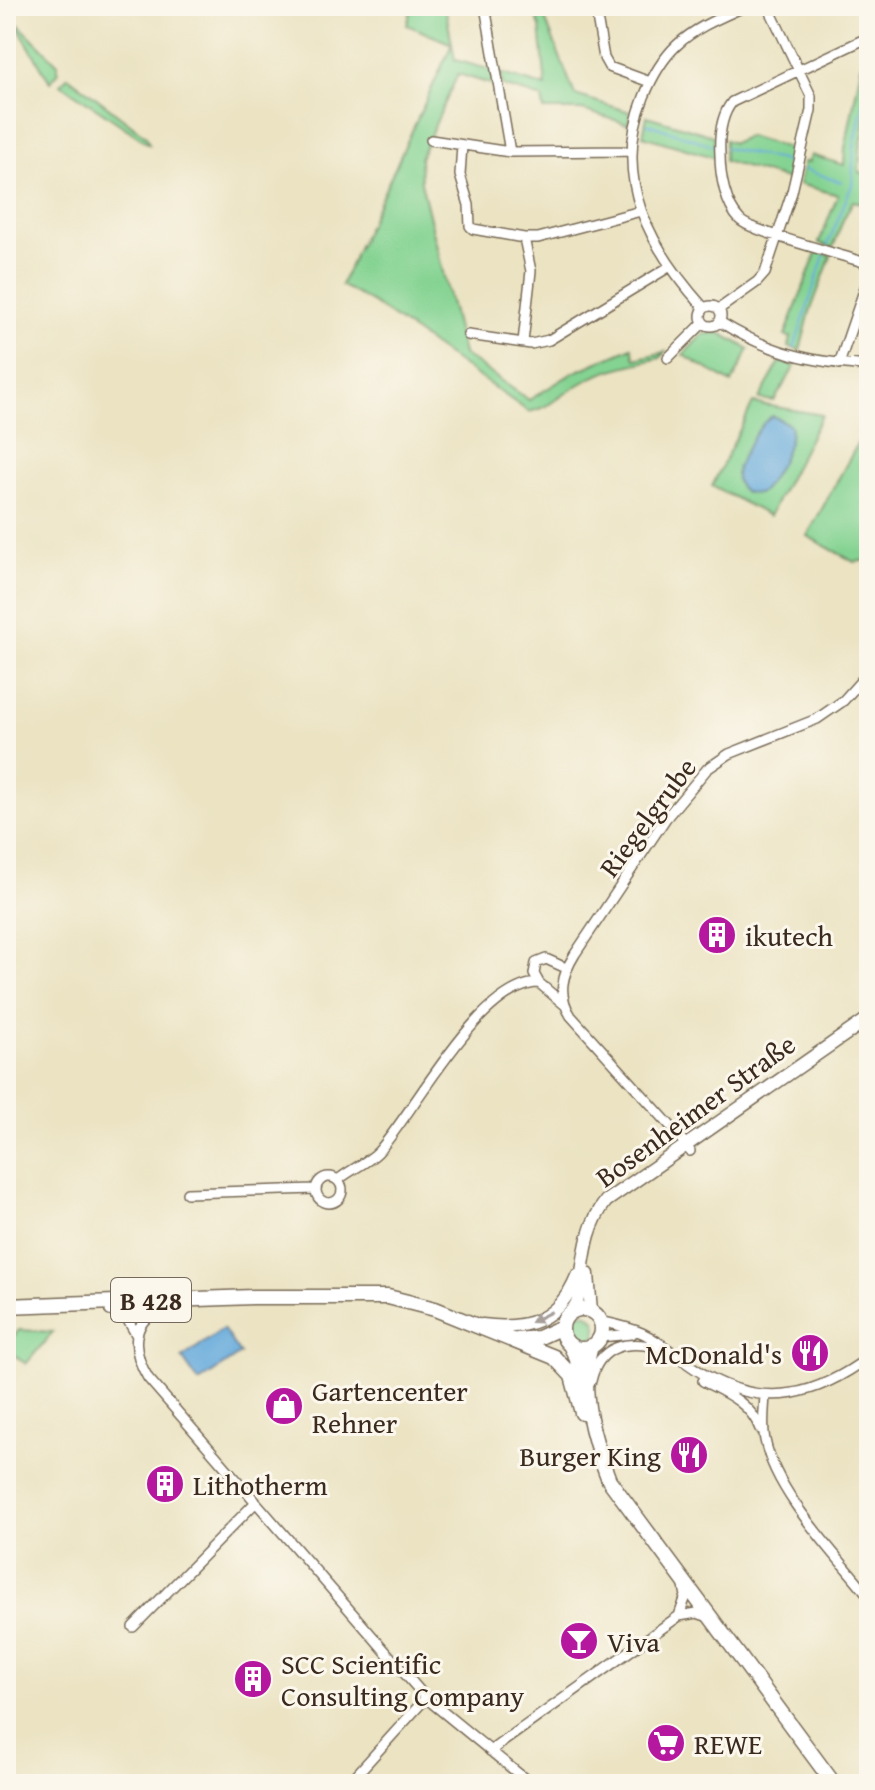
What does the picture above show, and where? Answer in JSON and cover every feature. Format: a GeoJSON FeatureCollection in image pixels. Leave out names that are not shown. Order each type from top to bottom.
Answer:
{"type":"FeatureCollection","features":[{"type":"Feature","properties":{"kind":"main road","name":"B 428"},"geometry":{"type":"LineString","coordinates":[[6,1308],[253,1297],[388,1297],[435,1309],[554,1357],[568,1369],[609,1480],[834,1784]]}},
{"type":"Feature","properties":{"kind":"main road","name":"B 428"},"geometry":{"type":"LineString","coordinates":[[6,1308],[52,1313],[110,1311],[254,1305],[296,1298]]}},
{"type":"Feature","properties":{"kind":"main road"},"geometry":{"type":"LineString","coordinates":[[516,1342],[538,1338],[562,1327],[572,1311],[585,1309],[596,1316],[595,1342],[580,1348],[568,1343],[562,1327]]}},
{"type":"Feature","properties":{"kind":"main road","name":"B 428"},"geometry":{"type":"LineString","coordinates":[[516,1342],[568,1343],[577,1359],[586,1414]]}},
{"type":"Feature","properties":{"kind":"main road","name":"B 428"},"geometry":{"type":"LineString","coordinates":[[586,1414],[586,1375],[595,1342]]}},
{"type":"Feature","properties":{"kind":"street"},"geometry":{"type":"LineString","coordinates":[[485,6],[510,152]]}},
{"type":"Feature","properties":{"kind":"street"},"geometry":{"type":"LineString","coordinates":[[595,6],[604,58],[609,67],[650,82]]}},
{"type":"Feature","properties":{"kind":"street"},"geometry":{"type":"LineString","coordinates":[[704,308],[669,267],[641,211],[631,151],[637,117],[650,82],[667,56],[689,35],[746,6]]}},
{"type":"Feature","properties":{"kind":"street"},"geometry":{"type":"LineString","coordinates":[[719,309],[762,277],[792,192],[811,110],[811,96],[768,6]]}},
{"type":"Feature","properties":{"kind":"street"},"geometry":{"type":"LineString","coordinates":[[869,37],[732,102],[722,126],[720,167],[733,211],[744,223],[869,264]]}},
{"type":"Feature","properties":{"kind":"street"},"geometry":{"type":"LineString","coordinates":[[431,140],[510,152],[631,151]]}},
{"type":"Feature","properties":{"kind":"street"},"geometry":{"type":"LineString","coordinates":[[462,145],[460,175],[473,229],[538,238],[641,211]]}},
{"type":"Feature","properties":{"kind":"street"},"geometry":{"type":"LineString","coordinates":[[523,342],[531,271],[524,238]]}},
{"type":"Feature","properties":{"kind":"street"},"geometry":{"type":"LineString","coordinates":[[468,335],[531,344],[549,340],[669,267]]}},
{"type":"Feature","properties":{"kind":"street"},"geometry":{"type":"LineString","coordinates":[[839,364],[869,276]]}},
{"type":"Feature","properties":{"kind":"street"},"geometry":{"type":"LineString","coordinates":[[704,308],[714,306],[719,309]]}},
{"type":"Feature","properties":{"kind":"street"},"geometry":{"type":"LineString","coordinates":[[703,323],[701,314],[704,308]]}},
{"type":"Feature","properties":{"kind":"street"},"geometry":{"type":"LineString","coordinates":[[719,309],[720,322]]}},
{"type":"Feature","properties":{"kind":"street"},"geometry":{"type":"LineString","coordinates":[[720,322],[772,349],[814,361],[869,366]]}},
{"type":"Feature","properties":{"kind":"street"},"geometry":{"type":"LineString","coordinates":[[703,323],[712,326],[720,322]]}},
{"type":"Feature","properties":{"kind":"street"},"geometry":{"type":"LineString","coordinates":[[668,358],[703,323]]}},
{"type":"Feature","properties":{"kind":"street","name":"Riegelgrube"},"geometry":{"type":"LineString","coordinates":[[566,968],[666,818],[707,769],[729,754],[817,719],[843,701],[869,672]]}},
{"type":"Feature","properties":{"kind":"street"},"geometry":{"type":"LineString","coordinates":[[565,1005],[562,977],[566,968],[546,959],[536,963],[534,974],[539,983],[565,1005],[571,1016],[688,1148]]}},
{"type":"Feature","properties":{"kind":"street"},"geometry":{"type":"LineString","coordinates":[[338,1180],[375,1155],[472,1025],[510,993],[528,983],[539,983]]}},
{"type":"Feature","properties":{"kind":"street","name":"Bosenheimer Straße"},"geometry":{"type":"LineString","coordinates":[[596,1316],[588,1293],[590,1255],[597,1228],[616,1200],[869,1018]]}},
{"type":"Feature","properties":{"kind":"street","name":"Bosenheimer Straße"},"geometry":{"type":"LineString","coordinates":[[572,1311],[577,1303],[590,1226],[606,1201],[869,1026]]}},
{"type":"Feature","properties":{"kind":"street"},"geometry":{"type":"LineString","coordinates":[[331,1177],[338,1180],[342,1191],[333,1203],[319,1199],[315,1189],[323,1178],[331,1177]]}},
{"type":"Feature","properties":{"kind":"street"},"geometry":{"type":"LineString","coordinates":[[187,1193],[315,1189]]}},
{"type":"Feature","properties":{"kind":"street"},"geometry":{"type":"LineString","coordinates":[[471,1324],[509,1327],[541,1319],[565,1299],[583,1262]]}},
{"type":"Feature","properties":{"kind":"street"},"geometry":{"type":"LineString","coordinates":[[163,1309],[142,1320],[138,1338],[139,1361],[148,1378],[426,1698],[531,1784]]}},
{"type":"Feature","properties":{"kind":"street"},"geometry":{"type":"LineString","coordinates":[[110,1311],[126,1317],[138,1338]]}},
{"type":"Feature","properties":{"kind":"street"},"geometry":{"type":"LineString","coordinates":[[596,1316],[638,1331],[709,1378],[732,1388],[765,1396],[821,1386],[869,1357]]}},
{"type":"Feature","properties":{"kind":"street"},"geometry":{"type":"LineString","coordinates":[[595,1342],[630,1333],[667,1350],[674,1360],[703,1382],[742,1403],[756,1418],[779,1480],[869,1596]]}},
{"type":"Feature","properties":{"kind":"street"},"geometry":{"type":"LineString","coordinates":[[586,1414],[593,1370],[610,1350],[620,1345],[641,1343],[667,1350]]}},
{"type":"Feature","properties":{"kind":"street"},"geometry":{"type":"LineString","coordinates":[[765,1396],[765,1442]]}},
{"type":"Feature","properties":{"kind":"street"},"geometry":{"type":"LineString","coordinates":[[133,1627],[255,1503]]}},
{"type":"Feature","properties":{"kind":"street"},"geometry":{"type":"LineString","coordinates":[[679,1616],[686,1596],[683,1581]]}},
{"type":"Feature","properties":{"kind":"street"},"geometry":{"type":"LineString","coordinates":[[490,1751],[679,1616],[697,1613],[709,1617]]}},
{"type":"Feature","properties":{"kind":"street"},"geometry":{"type":"LineString","coordinates":[[348,1784],[426,1698]]}},
{"type":"Feature","properties":{"kind":"green space"},"geometry":{"type":"Polygon","coordinates":[[[412,6],[445,6],[455,60],[492,70],[494,85],[458,74],[420,158],[421,182],[463,354],[529,400],[573,373],[632,347],[635,359],[665,352],[660,358],[599,375],[550,404],[529,412],[373,303],[341,285],[452,44],[407,25],[412,6]]]}},
{"type":"Feature","properties":{"kind":"green space"},"geometry":{"type":"Polygon","coordinates":[[[532,6],[540,6],[575,95],[630,112],[628,124],[582,110],[544,110],[542,98],[503,86],[500,73],[546,87],[540,27],[532,6]]]}},
{"type":"Feature","properties":{"kind":"green space"},"geometry":{"type":"Polygon","coordinates":[[[13,19],[58,64],[58,72],[50,82],[13,19]]]}},
{"type":"Feature","properties":{"kind":"green space"},"geometry":{"type":"Polygon","coordinates":[[[869,41],[869,99],[859,172],[869,175],[869,205],[853,201],[833,248],[819,243],[838,195],[799,184],[804,162],[809,162],[811,155],[844,165],[866,42],[869,41]]]}},
{"type":"Feature","properties":{"kind":"green space"},"geometry":{"type":"Polygon","coordinates":[[[68,76],[146,136],[149,144],[61,84],[68,76]]]}},
{"type":"Feature","properties":{"kind":"green space"},"geometry":{"type":"Polygon","coordinates":[[[647,116],[717,137],[716,158],[643,136],[647,116]]]}},
{"type":"Feature","properties":{"kind":"green space"},"geometry":{"type":"Polygon","coordinates":[[[747,136],[798,151],[792,181],[724,161],[725,140],[733,143],[747,136]]]}},
{"type":"Feature","properties":{"kind":"green space"},"geometry":{"type":"Polygon","coordinates":[[[817,251],[831,256],[810,312],[800,350],[789,347],[791,337],[785,336],[817,251]]]}},
{"type":"Feature","properties":{"kind":"green space"},"geometry":{"type":"Polygon","coordinates":[[[720,333],[749,349],[732,383],[683,355],[703,334],[720,333]]]}},
{"type":"Feature","properties":{"kind":"green space"},"geometry":{"type":"Polygon","coordinates":[[[780,362],[795,366],[774,401],[759,399],[780,362]]]}},
{"type":"Feature","properties":{"kind":"green space"},"geometry":{"type":"Polygon","coordinates":[[[753,403],[822,415],[769,516],[712,486],[753,403]]]}},
{"type":"Feature","properties":{"kind":"green space"},"geometry":{"type":"Polygon","coordinates":[[[869,423],[869,560],[854,562],[807,536],[869,423]]]}},
{"type":"Feature","properties":{"kind":"green space"},"geometry":{"type":"Polygon","coordinates":[[[582,1313],[592,1318],[597,1328],[592,1338],[582,1343],[572,1338],[567,1328],[572,1318],[582,1313]]]}},
{"type":"Feature","properties":{"kind":"green space"},"geometry":{"type":"Polygon","coordinates":[[[19,1330],[53,1332],[26,1364],[6,1349],[19,1330]]]}},
{"type":"Feature","properties":{"kind":"water"},"geometry":{"type":"Polygon","coordinates":[[[773,416],[790,425],[786,451],[775,473],[758,494],[745,492],[737,481],[737,470],[756,433],[773,416]]]}},
{"type":"Feature","properties":{"kind":"water"},"geometry":{"type":"Polygon","coordinates":[[[223,1329],[240,1354],[199,1382],[182,1358],[223,1329]]]}},
{"type":"Feature","properties":{"kind":"waterway"},"geometry":{"type":"LineString","coordinates":[[828,244],[852,185],[854,147],[869,77]]}},
{"type":"Feature","properties":{"kind":"waterway"},"geometry":{"type":"LineString","coordinates":[[648,124],[715,146]]}},
{"type":"Feature","properties":{"kind":"waterway"},"geometry":{"type":"LineString","coordinates":[[725,148],[781,160],[793,166]]}},
{"type":"Feature","properties":{"kind":"waterway"},"geometry":{"type":"LineString","coordinates":[[803,169],[841,182]]}},
{"type":"Feature","properties":{"kind":"waterway"},"geometry":{"type":"LineString","coordinates":[[794,348],[824,256]]}},
{"type":"Feature","properties":{"kind":"place","name":"ikutech"},"geometry":{"type":"Point","coordinates":[717,935]}},
{"type":"Feature","properties":{"kind":"place","name":"McDonald's"},"geometry":{"type":"Point","coordinates":[810,1353]}},
{"type":"Feature","properties":{"kind":"place","name":"Gartencenter Rehner"},"geometry":{"type":"Point","coordinates":[284,1406]}},
{"type":"Feature","properties":{"kind":"place","name":"Burger King"},"geometry":{"type":"Point","coordinates":[689,1455]}},
{"type":"Feature","properties":{"kind":"place","name":"Lithotherm"},"geometry":{"type":"Point","coordinates":[165,1484]}},
{"type":"Feature","properties":{"kind":"place","name":"Viva"},"geometry":{"type":"Point","coordinates":[579,1641]}},
{"type":"Feature","properties":{"kind":"place","name":"SCC Scientific Consulting Company"},"geometry":{"type":"Point","coordinates":[253,1679]}},
{"type":"Feature","properties":{"kind":"place","name":"REWE"},"geometry":{"type":"Point","coordinates":[666,1743]}}]}
